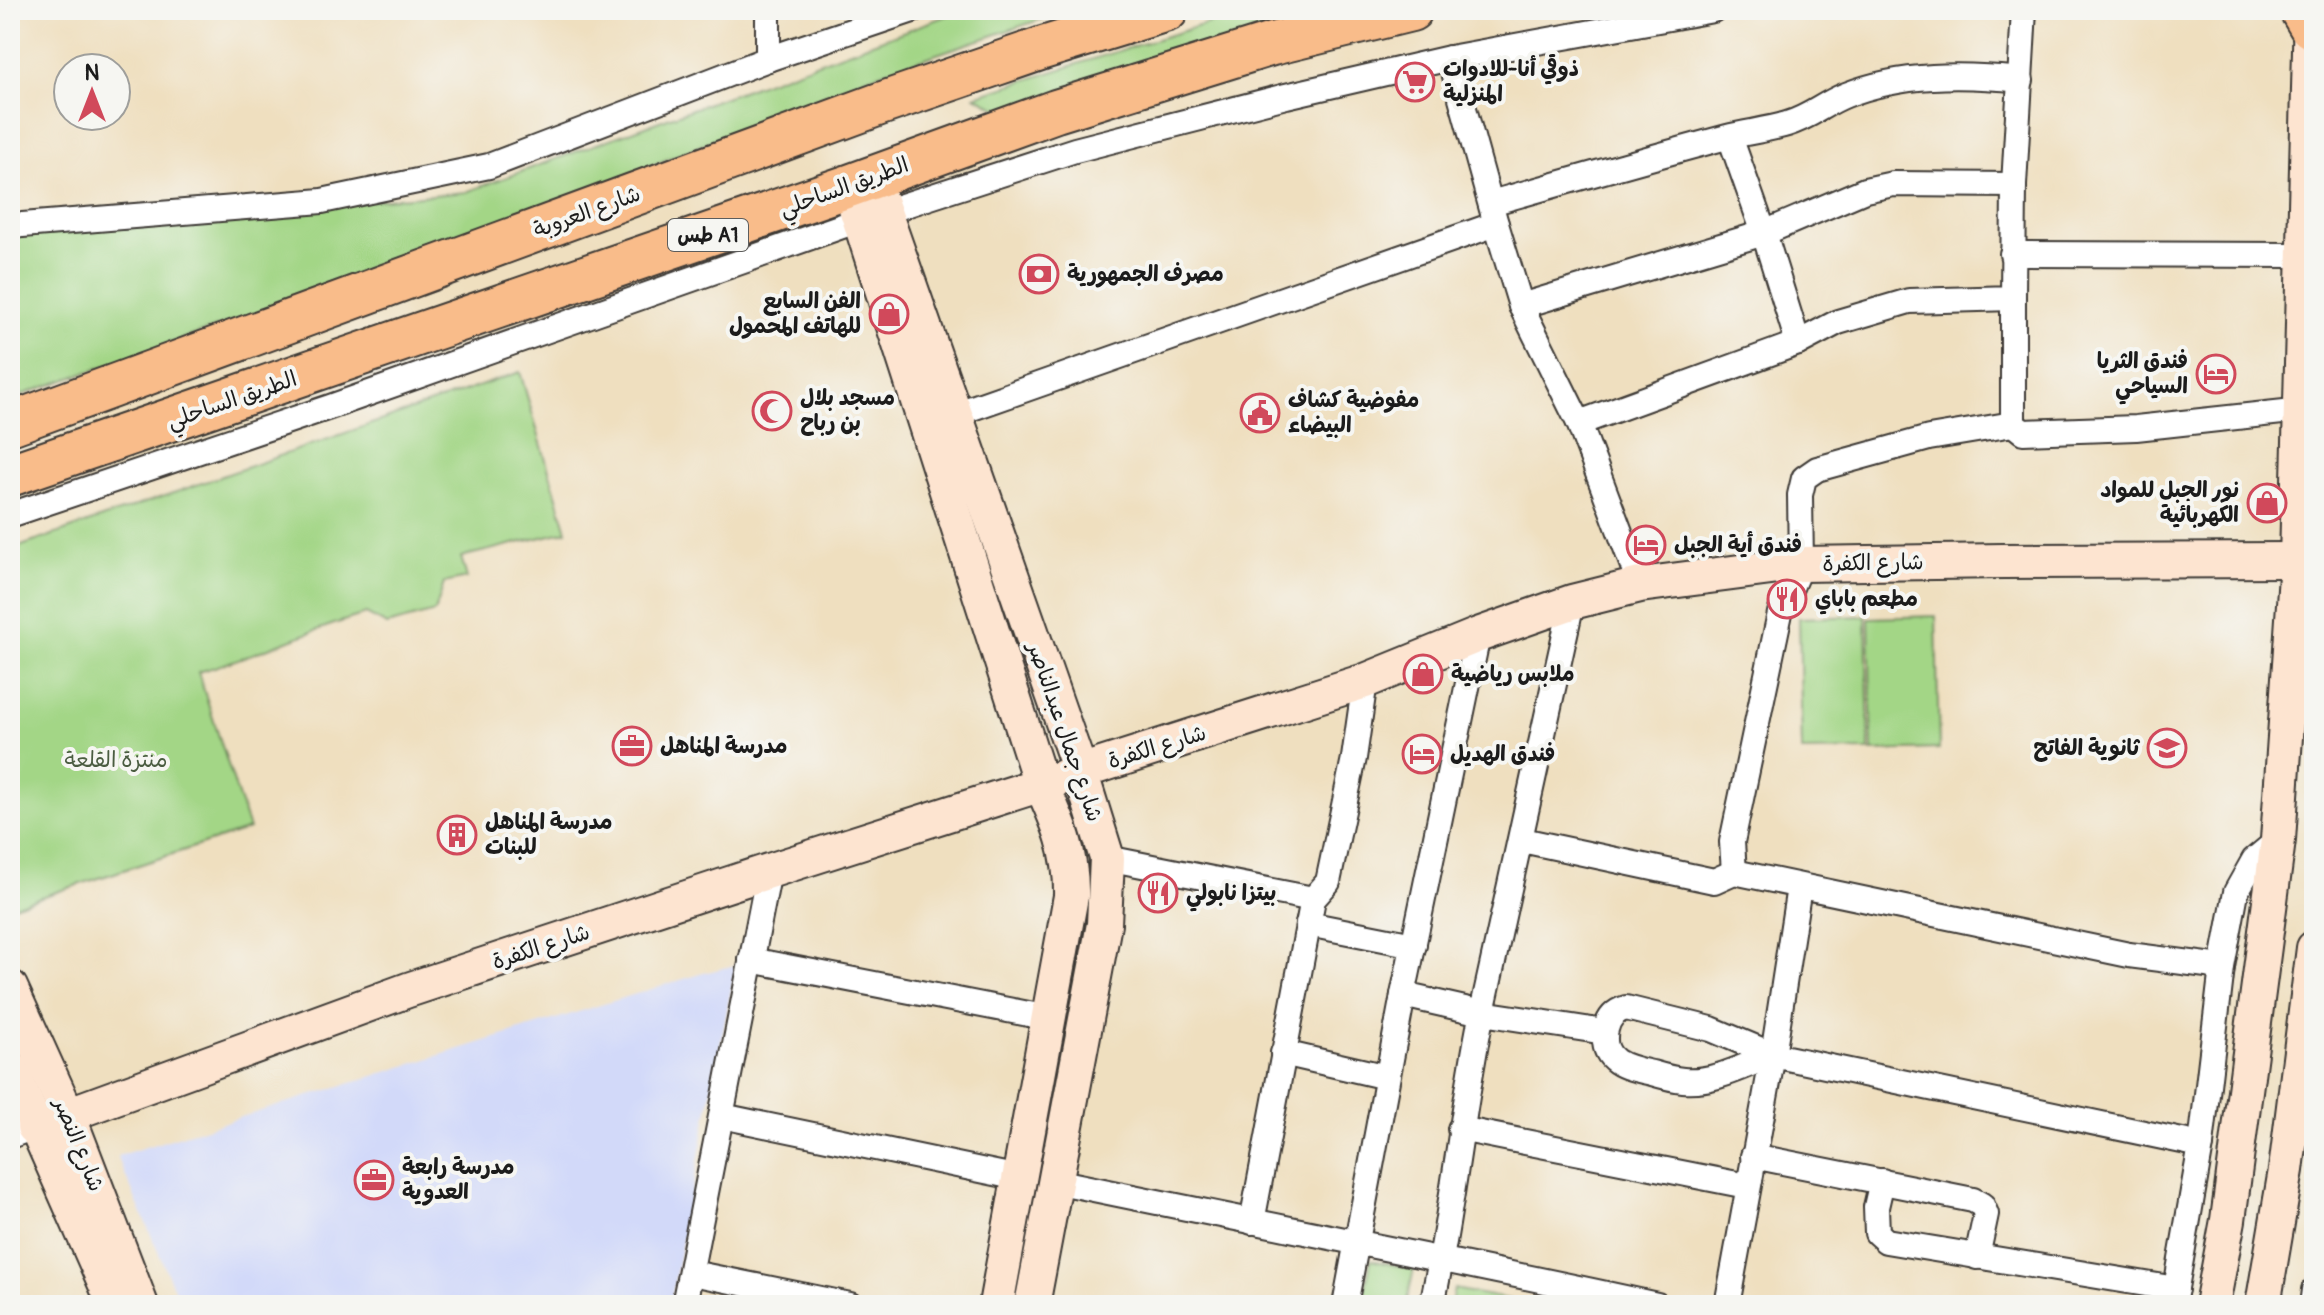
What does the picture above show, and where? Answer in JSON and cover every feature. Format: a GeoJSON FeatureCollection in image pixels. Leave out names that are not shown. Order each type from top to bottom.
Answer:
{"type":"FeatureCollection","features":[{"type":"Feature","properties":{"kind":"highway","name":"شارع العروبة"},"geometry":{"type":"LineString","coordinates":[[10,424],[940,83],[1167,10]]}},
{"type":"Feature","properties":{"kind":"highway","name":"الطريق الساحلي"},"geometry":{"type":"LineString","coordinates":[[10,475],[866,199],[959,144],[1056,111],[1272,44],[1411,10]]}},
{"type":"Feature","properties":{"kind":"highway"},"geometry":{"type":"LineString","coordinates":[[940,83],[959,144]]}},
{"type":"Feature","properties":{"kind":"highway"},"geometry":{"type":"LineString","coordinates":[[837,120],[866,199]]}},
{"type":"Feature","properties":{"kind":"street"},"geometry":{"type":"LineString","coordinates":[[768,10],[768,59]]}},
{"type":"Feature","properties":{"kind":"street"},"geometry":{"type":"LineString","coordinates":[[10,226],[322,201],[489,166],[768,59],[913,10]]}},
{"type":"Feature","properties":{"kind":"street"},"geometry":{"type":"LineString","coordinates":[[10,515],[330,407],[866,199],[1450,58],[1713,10]]}},
{"type":"Feature","properties":{"kind":"street"},"geometry":{"type":"LineString","coordinates":[[2013,424],[2012,254],[2024,10]]}},
{"type":"Feature","properties":{"kind":"street"},"geometry":{"type":"LineString","coordinates":[[2212,1305],[2228,1220],[2278,840],[2305,560],[2302,410],[2308,16]]}},
{"type":"Feature","properties":{"kind":"street"},"geometry":{"type":"LineString","coordinates":[[1450,58],[1521,306],[1579,423],[1640,585]]}},
{"type":"Feature","properties":{"kind":"street"},"geometry":{"type":"LineString","coordinates":[[955,414],[1493,214],[1730,137],[1813,115],[1823,105],[1850,93],[1921,76],[1983,76],[2021,80]]}},
{"type":"Feature","properties":{"kind":"street"},"geometry":{"type":"LineString","coordinates":[[1730,137],[1798,343]]}},
{"type":"Feature","properties":{"kind":"street"},"geometry":{"type":"LineString","coordinates":[[1521,306],[1764,233],[1865,190],[1893,184],[2014,185]]}},
{"type":"Feature","properties":{"kind":"street"},"geometry":{"type":"LineString","coordinates":[[866,199],[1041,784],[1056,817],[1072,867],[1071,896],[996,1305]]}},
{"type":"Feature","properties":{"kind":"street","name":"شارع جمال عبدالناصر"},"geometry":{"type":"LineString","coordinates":[[866,199],[955,414],[1080,771],[1107,858],[1104,924],[1032,1305]]}},
{"type":"Feature","properties":{"kind":"street"},"geometry":{"type":"LineString","coordinates":[[2012,254],[2306,255]]}},
{"type":"Feature","properties":{"kind":"street"},"geometry":{"type":"LineString","coordinates":[[1579,423],[1798,343],[1838,322],[1909,301],[2013,298]]}},
{"type":"Feature","properties":{"kind":"street"},"geometry":{"type":"LineString","coordinates":[[1734,872],[1732,842],[1780,613],[1801,564],[1800,495],[1804,478],[1817,469],[1929,438],[2013,424],[2023,432],[2136,428],[2302,410]]}},
{"type":"Feature","properties":{"kind":"street","name":"شارع الكفرة"},"geometry":{"type":"LineString","coordinates":[[22,1132],[408,990],[1365,681],[1478,635],[1572,602],[1640,585],[1801,564],[2305,560]]}},
{"type":"Feature","properties":{"kind":"street"},"geometry":{"type":"LineString","coordinates":[[1432,1305],[1482,1013],[1572,602]]}},
{"type":"Feature","properties":{"kind":"street"},"geometry":{"type":"LineString","coordinates":[[1345,1305],[1403,995],[1478,635]]}},
{"type":"Feature","properties":{"kind":"street"},"geometry":{"type":"LineString","coordinates":[[1252,1222],[1313,899],[1328,882],[1354,758],[1365,681]]}},
{"type":"Feature","properties":{"kind":"street"},"geometry":{"type":"LineString","coordinates":[[1522,840],[1714,881],[1734,872],[2129,955],[2222,967]]}},
{"type":"Feature","properties":{"kind":"street"},"geometry":{"type":"LineString","coordinates":[[1882,1181],[1875,1221],[1877,1233],[1886,1241],[2174,1297],[2201,1145],[2222,967],[2236,892],[2254,860],[2278,840]]}},
{"type":"Feature","properties":{"kind":"street"},"geometry":{"type":"LineString","coordinates":[[1107,858],[1313,899]]}},
{"type":"Feature","properties":{"kind":"street"},"geometry":{"type":"LineString","coordinates":[[684,1305],[769,871]]}},
{"type":"Feature","properties":{"kind":"street"},"geometry":{"type":"LineString","coordinates":[[1727,1305],[1773,1055],[1799,887]]}},
{"type":"Feature","properties":{"kind":"street"},"geometry":{"type":"LineString","coordinates":[[1308,924],[1414,945]]}},
{"type":"Feature","properties":{"kind":"street"},"geometry":{"type":"LineString","coordinates":[[2263,1305],[2286,1170],[2314,948]]}},
{"type":"Feature","properties":{"kind":"street"},"geometry":{"type":"LineString","coordinates":[[751,960],[1049,1018]]}},
{"type":"Feature","properties":{"kind":"street","name":"شارع النصر"},"geometry":{"type":"LineString","coordinates":[[10,987],[68,1115],[141,1305]]}},
{"type":"Feature","properties":{"kind":"street"},"geometry":{"type":"LineString","coordinates":[[1403,995],[1482,1013],[1605,1032]]}},
{"type":"Feature","properties":{"kind":"street"},"geometry":{"type":"LineString","coordinates":[[1773,1055],[1711,1078],[1684,1080],[1623,1067],[1612,1058],[1606,1047],[1605,1032],[1609,1020],[1617,1011],[1626,1008],[1711,1029],[1773,1055],[2201,1145]]}},
{"type":"Feature","properties":{"kind":"street"},"geometry":{"type":"LineString","coordinates":[[1283,1053],[1387,1077]]}},
{"type":"Feature","properties":{"kind":"street","name":"شارع النصر"},"geometry":{"type":"LineString","coordinates":[[10,1067],[22,1132],[115,1305]]}},
{"type":"Feature","properties":{"kind":"street"},"geometry":{"type":"LineString","coordinates":[[722,1116],[1019,1178]]}},
{"type":"Feature","properties":{"kind":"street"},"geometry":{"type":"LineString","coordinates":[[1460,1129],[1747,1186]]}},
{"type":"Feature","properties":{"kind":"street"},"geometry":{"type":"LineString","coordinates":[[1753,1156],[1973,1200],[1982,1205],[1986,1214],[1977,1257]]}},
{"type":"Feature","properties":{"kind":"street"},"geometry":{"type":"LineString","coordinates":[[1055,1181],[1357,1244],[1442,1258],[1657,1305]]}},
{"type":"Feature","properties":{"kind":"street"},"geometry":{"type":"LineString","coordinates":[[692,1273],[850,1305]]}},
{"type":"Feature","properties":{"kind":"street"},"geometry":{"type":"LineString","coordinates":[[2312,1305],[2314,1290]]}},
{"type":"Feature","properties":{"kind":"shaded area"},"geometry":{"type":"Polygon","coordinates":[[[736,965],[670,1305],[181,1305],[117,1156],[736,965]]]}},
{"type":"Feature","properties":{"kind":"green space"},"geometry":{"type":"Polygon","coordinates":[[[962,10],[1069,10],[868,77],[479,236],[10,399],[10,236],[95,225],[466,192],[962,10]]]}},
{"type":"Feature","properties":{"kind":"green space"},"geometry":{"type":"Polygon","coordinates":[[[1250,10],[1339,10],[1003,111],[975,96],[1250,10]]]}},
{"type":"Feature","properties":{"kind":"green space","name":"منتزة القلعة"},"geometry":{"type":"Polygon","coordinates":[[[520,372],[567,531],[461,557],[467,578],[444,583],[435,612],[387,625],[366,614],[198,672],[249,829],[10,907],[10,550],[520,372]]]}},
{"type":"Feature","properties":{"kind":"green space"},"geometry":{"type":"Polygon","coordinates":[[[1866,616],[1869,750],[1802,751],[1799,618],[1866,616]]]}},
{"type":"Feature","properties":{"kind":"green space"},"geometry":{"type":"Polygon","coordinates":[[[1936,616],[1939,749],[1872,751],[1869,618],[1936,616]]]}},
{"type":"Feature","properties":{"kind":"green space"},"geometry":{"type":"Polygon","coordinates":[[[1371,1260],[1414,1269],[1406,1305],[1362,1305],[1371,1260]]]}},
{"type":"Feature","properties":{"kind":"green space"},"geometry":{"type":"Polygon","coordinates":[[[1454,1289],[1538,1305],[1451,1305],[1454,1289]]]}},
{"type":"Feature","properties":{"kind":"place","name":"ذوقي أنا-للادوات المنزلية"},"geometry":{"type":"Point","coordinates":[1415,82]}},
{"type":"Feature","properties":{"kind":"place","name":"مصرف الجمهورية"},"geometry":{"type":"Point","coordinates":[1039,274]}},
{"type":"Feature","properties":{"kind":"place","name":"الفن السابع للهاتف المحمول"},"geometry":{"type":"Point","coordinates":[889,314]}},
{"type":"Feature","properties":{"kind":"place","name":"فندق الثريا السياحي"},"geometry":{"type":"Point","coordinates":[2216,374]}},
{"type":"Feature","properties":{"kind":"place","name":"مسجد بلال بن رباح"},"geometry":{"type":"Point","coordinates":[772,411]}},
{"type":"Feature","properties":{"kind":"place","name":"مفوضية كشاف البيضاء"},"geometry":{"type":"Point","coordinates":[1260,413]}},
{"type":"Feature","properties":{"kind":"place","name":"نور الجبل للمواد الكهربائية"},"geometry":{"type":"Point","coordinates":[2267,503]}},
{"type":"Feature","properties":{"kind":"place","name":"فندق أية الجبل"},"geometry":{"type":"Point","coordinates":[1646,545]}},
{"type":"Feature","properties":{"kind":"place","name":"مطعم باباي"},"geometry":{"type":"Point","coordinates":[1787,599]}},
{"type":"Feature","properties":{"kind":"place","name":"ملابس رياضية"},"geometry":{"type":"Point","coordinates":[1423,674]}},
{"type":"Feature","properties":{"kind":"place","name":"مدرسة المناهل"},"geometry":{"type":"Point","coordinates":[632,746]}},
{"type":"Feature","properties":{"kind":"place","name":"ثانوية الفاتح"},"geometry":{"type":"Point","coordinates":[2167,748]}},
{"type":"Feature","properties":{"kind":"place","name":"فندق الهديل"},"geometry":{"type":"Point","coordinates":[1422,754]}},
{"type":"Feature","properties":{"kind":"place","name":"مدرسة المناهل للبنات"},"geometry":{"type":"Point","coordinates":[457,835]}},
{"type":"Feature","properties":{"kind":"place","name":"بيتزا نابولي"},"geometry":{"type":"Point","coordinates":[1158,893]}},
{"type":"Feature","properties":{"kind":"place","name":"مدرسة رابعة العدوية"},"geometry":{"type":"Point","coordinates":[374,1180]}}]}
